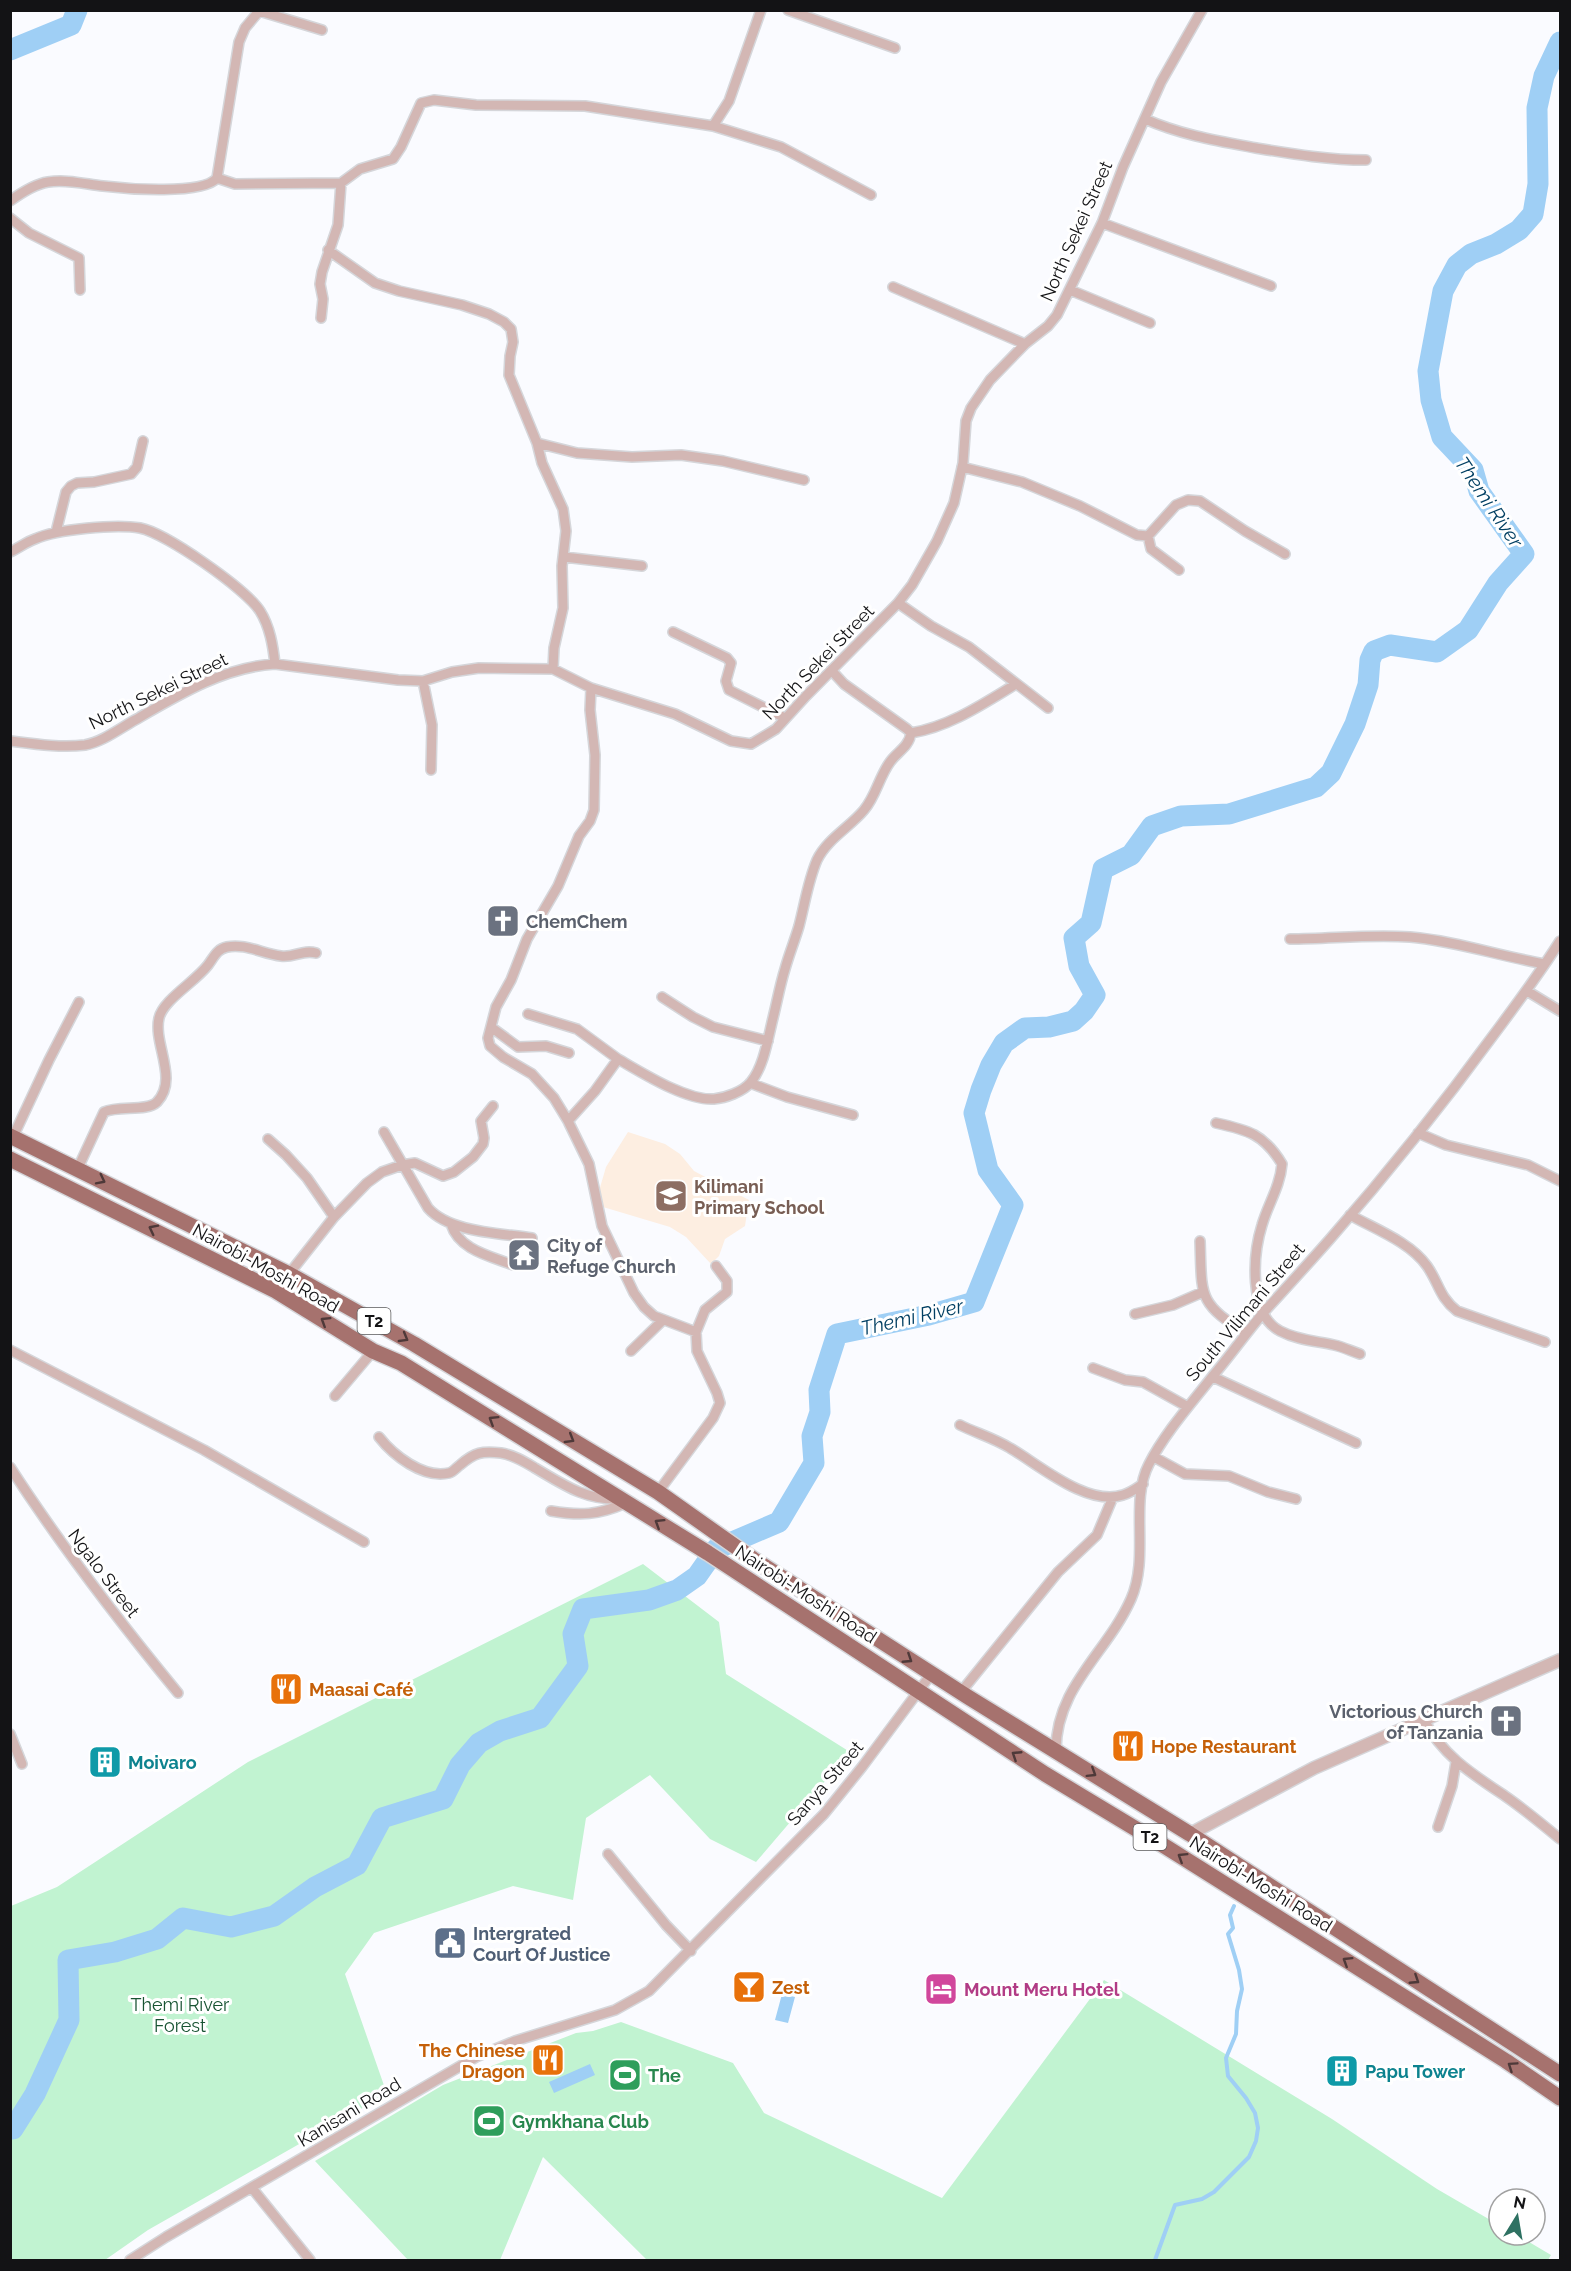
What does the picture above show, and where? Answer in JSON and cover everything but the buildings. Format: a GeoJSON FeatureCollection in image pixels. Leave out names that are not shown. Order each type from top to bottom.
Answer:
{"type":"FeatureCollection","features":[{"type":"Feature","properties":{"kind":"highway","name":"Nairobi-Moshi Road"},"geometry":{"type":"LineString","coordinates":[[12,1136],[289,1274],[405,1339],[657,1492],[753,1559],[932,1674],[1190,1834],[1560,2074]]}},
{"type":"Feature","properties":{"kind":"highway","name":"Nairobi-Moshi Road"},"geometry":{"type":"LineString","coordinates":[[10,1159],[276,1291],[373,1351],[401,1363],[740,1574],[1045,1774],[1167,1847],[1560,2098]]}},
{"type":"Feature","properties":{"kind":"street"},"geometry":{"type":"LineString","coordinates":[[713,126],[729,100],[761,10]]}},
{"type":"Feature","properties":{"kind":"street"},"geometry":{"type":"LineString","coordinates":[[788,10],[895,48]]}},
{"type":"Feature","properties":{"kind":"street","name":"North Sekei Street"},"geometry":{"type":"LineString","coordinates":[[10,741],[86,745],[208,681],[247,668],[275,664],[398,680],[423,681],[452,672],[479,668],[553,669],[591,688],[675,714],[731,741],[744,745],[767,736],[898,603],[912,585],[937,541],[954,503],[962,467],[966,422],[971,408],[990,380],[1048,326],[1070,290],[1102,224],[1123,167],[1161,82],[1202,10]]}},
{"type":"Feature","properties":{"kind":"street"},"geometry":{"type":"LineString","coordinates":[[217,178],[239,42],[245,28],[258,11],[322,30]]}},
{"type":"Feature","properties":{"kind":"street"},"geometry":{"type":"LineString","coordinates":[[10,201],[46,182],[68,180],[107,187],[178,190],[202,187],[217,178],[235,184],[341,183],[369,165],[393,159],[421,103],[427,100],[476,105],[585,106],[713,126],[782,147],[871,195]]}},
{"type":"Feature","properties":{"kind":"street"},"geometry":{"type":"LineString","coordinates":[[1145,118],[1164,127],[1204,139],[1300,156],[1366,160]]}},
{"type":"Feature","properties":{"kind":"street"},"geometry":{"type":"LineString","coordinates":[[321,318],[323,299],[320,284],[328,250],[338,225],[341,183]]}},
{"type":"Feature","properties":{"kind":"street"},"geometry":{"type":"LineString","coordinates":[[10,218],[29,233],[79,258],[80,290]]}},
{"type":"Feature","properties":{"kind":"street"},"geometry":{"type":"LineString","coordinates":[[1102,224],[1271,286]]}},
{"type":"Feature","properties":{"kind":"street"},"geometry":{"type":"LineString","coordinates":[[328,250],[375,283],[489,314],[504,322],[511,329],[513,342],[509,375],[537,443],[542,463],[563,509],[566,531],[562,566],[563,608],[553,669]]}},
{"type":"Feature","properties":{"kind":"street"},"geometry":{"type":"LineString","coordinates":[[893,287],[1025,345]]}},
{"type":"Feature","properties":{"kind":"street"},"geometry":{"type":"LineString","coordinates":[[1070,290],[1150,323]]}},
{"type":"Feature","properties":{"kind":"street"},"geometry":{"type":"LineString","coordinates":[[56,532],[66,492],[71,486],[131,474],[137,467],[143,441]]}},
{"type":"Feature","properties":{"kind":"street"},"geometry":{"type":"LineString","coordinates":[[537,443],[577,453],[632,457],[681,454],[733,463],[804,480]]}},
{"type":"Feature","properties":{"kind":"street"},"geometry":{"type":"LineString","coordinates":[[962,467],[1022,482],[1080,506],[1137,536],[1148,536],[1176,506],[1188,501],[1200,501],[1284,554]]}},
{"type":"Feature","properties":{"kind":"street"},"geometry":{"type":"LineString","coordinates":[[10,552],[34,539],[56,532],[141,528],[173,542],[210,566],[260,610],[273,645],[275,664]]}},
{"type":"Feature","properties":{"kind":"street"},"geometry":{"type":"LineString","coordinates":[[1148,536],[1151,549],[1179,570]]}},
{"type":"Feature","properties":{"kind":"street"},"geometry":{"type":"LineString","coordinates":[[564,557],[642,566]]}},
{"type":"Feature","properties":{"kind":"street"},"geometry":{"type":"LineString","coordinates":[[898,603],[931,626],[969,647],[1048,708]]}},
{"type":"Feature","properties":{"kind":"street"},"geometry":{"type":"LineString","coordinates":[[673,632],[709,648],[730,661],[726,681],[729,690],[785,718]]}},
{"type":"Feature","properties":{"kind":"street"},"geometry":{"type":"LineString","coordinates":[[832,671],[844,684],[901,723],[911,733]]}},
{"type":"Feature","properties":{"kind":"street"},"geometry":{"type":"LineString","coordinates":[[423,681],[432,725],[431,770]]}},
{"type":"Feature","properties":{"kind":"street"},"geometry":{"type":"LineString","coordinates":[[911,733],[943,725],[1016,684]]}},
{"type":"Feature","properties":{"kind":"street"},"geometry":{"type":"LineString","coordinates":[[591,688],[590,710],[595,755],[594,810],[590,821],[579,836],[558,886],[527,939],[511,981],[496,1007],[488,1038],[490,1046],[503,1058],[532,1074],[554,1098],[568,1121],[589,1164],[602,1226],[621,1269],[644,1308],[654,1316],[696,1332]]}},
{"type":"Feature","properties":{"kind":"street"},"geometry":{"type":"LineString","coordinates":[[528,1014],[578,1029],[618,1059],[666,1085],[700,1097],[713,1099],[724,1097],[739,1091],[750,1083],[768,1041],[784,972],[799,926],[808,884],[817,860],[823,849],[873,799],[882,774],[891,760],[910,740],[911,733]]}},
{"type":"Feature","properties":{"kind":"street"},"geometry":{"type":"LineString","coordinates":[[1290,939],[1411,937],[1456,943],[1545,964]]}},
{"type":"Feature","properties":{"kind":"street","name":"South Vilimani Street"},"geometry":{"type":"LineString","coordinates":[[1056,1750],[1056,1731],[1064,1707],[1125,1611],[1136,1588],[1140,1560],[1141,1493],[1149,1464],[1188,1407],[1247,1333],[1350,1215],[1456,1086],[1527,991],[1560,941]]}},
{"type":"Feature","properties":{"kind":"street"},"geometry":{"type":"LineString","coordinates":[[78,1168],[104,1112],[153,1105],[162,1095],[165,1070],[158,1026],[161,1010],[170,999],[199,976],[217,951],[229,946],[253,949],[282,957],[301,951],[316,953]]}},
{"type":"Feature","properties":{"kind":"street"},"geometry":{"type":"LineString","coordinates":[[1527,991],[1560,1011]]}},
{"type":"Feature","properties":{"kind":"street"},"geometry":{"type":"LineString","coordinates":[[662,997],[713,1027],[768,1041]]}},
{"type":"Feature","properties":{"kind":"street"},"geometry":{"type":"LineString","coordinates":[[12,1136],[79,1002]]}},
{"type":"Feature","properties":{"kind":"street"},"geometry":{"type":"LineString","coordinates":[[491,1028],[518,1047],[546,1046],[569,1053]]}},
{"type":"Feature","properties":{"kind":"street"},"geometry":{"type":"LineString","coordinates":[[568,1121],[595,1091],[618,1059]]}},
{"type":"Feature","properties":{"kind":"street"},"geometry":{"type":"LineString","coordinates":[[750,1083],[787,1097],[853,1115]]}},
{"type":"Feature","properties":{"kind":"street"},"geometry":{"type":"LineString","coordinates":[[289,1274],[334,1217],[367,1182],[382,1172],[415,1163],[443,1176],[454,1172],[473,1157],[483,1144],[481,1121],[493,1106]]}},
{"type":"Feature","properties":{"kind":"street"},"geometry":{"type":"LineString","coordinates":[[1216,1123],[1253,1134],[1265,1141],[1282,1164],[1280,1180],[1262,1224],[1256,1251],[1255,1273],[1263,1314],[1279,1331],[1310,1341],[1336,1345],[1360,1354]]}},
{"type":"Feature","properties":{"kind":"street"},"geometry":{"type":"LineString","coordinates":[[384,1132],[434,1215],[458,1227],[532,1238]]}},
{"type":"Feature","properties":{"kind":"street"},"geometry":{"type":"LineString","coordinates":[[1418,1133],[1446,1145],[1528,1165],[1560,1181]]}},
{"type":"Feature","properties":{"kind":"street"},"geometry":{"type":"LineString","coordinates":[[268,1139],[307,1178],[334,1217]]}},
{"type":"Feature","properties":{"kind":"street"},"geometry":{"type":"LineString","coordinates":[[1350,1215],[1392,1238],[1418,1256],[1428,1267],[1447,1304],[1457,1311],[1545,1342]]}},
{"type":"Feature","properties":{"kind":"street"},"geometry":{"type":"LineString","coordinates":[[452,1224],[456,1236],[468,1246],[513,1265]]}},
{"type":"Feature","properties":{"kind":"street"},"geometry":{"type":"LineString","coordinates":[[1200,1241],[1203,1292],[1209,1305],[1216,1313],[1247,1333]]}},
{"type":"Feature","properties":{"kind":"street"},"geometry":{"type":"LineString","coordinates":[[657,1492],[713,1418],[720,1403],[697,1351],[696,1332],[705,1310],[727,1292],[727,1281],[716,1266]]}},
{"type":"Feature","properties":{"kind":"street"},"geometry":{"type":"LineString","coordinates":[[1135,1314],[1173,1305],[1203,1292]]}},
{"type":"Feature","properties":{"kind":"street"},"geometry":{"type":"LineString","coordinates":[[631,1351],[663,1320]]}},
{"type":"Feature","properties":{"kind":"street"},"geometry":{"type":"LineString","coordinates":[[10,1350],[204,1450],[364,1542]]}},
{"type":"Feature","properties":{"kind":"street"},"geometry":{"type":"LineString","coordinates":[[335,1396],[373,1351]]}},
{"type":"Feature","properties":{"kind":"street"},"geometry":{"type":"LineString","coordinates":[[1093,1368],[1125,1380],[1143,1382],[1188,1407]]}},
{"type":"Feature","properties":{"kind":"street"},"geometry":{"type":"LineString","coordinates":[[1213,1377],[1356,1443]]}},
{"type":"Feature","properties":{"kind":"street"},"geometry":{"type":"LineString","coordinates":[[960,1425],[1009,1447],[1046,1473],[1088,1492],[1113,1497],[1123,1496],[1143,1484]]}},
{"type":"Feature","properties":{"kind":"street"},"geometry":{"type":"LineString","coordinates":[[379,1437],[388,1449],[423,1470],[437,1473],[451,1472],[476,1453],[504,1454],[517,1458],[590,1497],[623,1501]]}},
{"type":"Feature","properties":{"kind":"street"},"geometry":{"type":"LineString","coordinates":[[1154,1457],[1185,1474],[1229,1476],[1268,1492],[1296,1499]]}},
{"type":"Feature","properties":{"kind":"street","name":"Ngalo Street"},"geometry":{"type":"LineString","coordinates":[[10,1467],[50,1528],[103,1601],[178,1693]]}},
{"type":"Feature","properties":{"kind":"street"},"geometry":{"type":"LineString","coordinates":[[961,1692],[1058,1572],[1097,1535],[1113,1497]]}},
{"type":"Feature","properties":{"kind":"street"},"geometry":{"type":"LineString","coordinates":[[551,1511],[576,1515],[606,1511],[623,1501]]}},
{"type":"Feature","properties":{"kind":"street"},"geometry":{"type":"LineString","coordinates":[[1190,1834],[1314,1768],[1560,1660]]}},
{"type":"Feature","properties":{"kind":"street","name":"Sanya Street"},"geometry":{"type":"LineString","coordinates":[[732,1905],[824,1814],[845,1790],[932,1674]]}},
{"type":"Feature","properties":{"kind":"street"},"geometry":{"type":"LineString","coordinates":[[1424,1720],[1444,1750],[1456,1761],[1531,1815],[1560,1839]]}},
{"type":"Feature","properties":{"kind":"street"},"geometry":{"type":"LineString","coordinates":[[10,1734],[22,1764]]}},
{"type":"Feature","properties":{"kind":"street"},"geometry":{"type":"LineString","coordinates":[[1438,1827],[1452,1785],[1456,1761]]}},
{"type":"Feature","properties":{"kind":"street"},"geometry":{"type":"LineString","coordinates":[[608,1854],[648,1904],[691,1951]]}},
{"type":"Feature","properties":{"kind":"street","name":"Kanisani Road"},"geometry":{"type":"LineString","coordinates":[[130,2260],[476,2057],[515,2041],[615,2010],[649,1991],[691,1951],[732,1905]]}},
{"type":"Feature","properties":{"kind":"street"},"geometry":{"type":"LineString","coordinates":[[252,2188],[310,2260]]}},
{"type":"Feature","properties":{"kind":"shaded area","name":"Kilimani Primary School"},"geometry":{"type":"Polygon","coordinates":[[[628,1132],[665,1144],[680,1154],[694,1171],[749,1200],[745,1226],[725,1239],[719,1256],[711,1264],[686,1237],[670,1227],[603,1207],[599,1191],[606,1167],[628,1132]]]}},
{"type":"Feature","properties":{"kind":"green space","name":"Themi River Forest"},"geometry":{"type":"Polygon","coordinates":[[[643,1564],[719,1622],[726,1674],[850,1752],[756,1862],[710,1839],[650,1775],[586,1818],[573,1900],[513,1886],[374,1933],[345,1974],[387,2094],[148,2230],[105,2260],[11,2260],[11,1906],[57,1887],[248,1762],[643,1564]]]}},
{"type":"Feature","properties":{"kind":"green space"},"geometry":{"type":"Polygon","coordinates":[[[1104,1980],[1332,2119],[1437,2189],[1487,2218],[1487,2247],[1537,2247],[1551,2255],[1548,2260],[647,2260],[543,2157],[500,2260],[408,2260],[315,2161],[443,2085],[576,2033],[593,2031],[621,2022],[733,2063],[764,2113],[942,2198],[1104,1980]]]}},
{"type":"Feature","properties":{"kind":"water"},"geometry":{"type":"Polygon","coordinates":[[[782,1994],[795,1997],[788,2023],[775,2020],[782,1994]]]}},
{"type":"Feature","properties":{"kind":"water"},"geometry":{"type":"Polygon","coordinates":[[[590,2064],[595,2075],[554,2093],[549,2082],[590,2064]]]}},
{"type":"Feature","properties":{"kind":"waterway"},"geometry":{"type":"LineString","coordinates":[[10,50],[71,25],[77,10]]}},
{"type":"Feature","properties":{"kind":"waterway","name":"Themi River"},"geometry":{"type":"LineString","coordinates":[[10,2129],[13,2129],[35,2094],[69,2020],[68,1960],[115,1952],[157,1939],[183,1918],[231,1927],[274,1916],[315,1887],[357,1865],[382,1818],[443,1799],[460,1765],[479,1743],[500,1731],[540,1718],[578,1666],[573,1634],[583,1609],[649,1600],[677,1590],[697,1576],[716,1549],[779,1522],[814,1463],[812,1436],[820,1412],[819,1390],[837,1334],[929,1315],[974,1302],[1013,1205],[988,1170],[974,1113],[991,1065],[1004,1043],[1025,1028],[1049,1027],[1073,1021],[1084,1011],[1095,995],[1079,966],[1074,938],[1091,923],[1103,869],[1131,855],[1152,826],[1181,816],[1229,814],[1316,787],[1331,773],[1355,724],[1368,685],[1370,660],[1374,651],[1390,645],[1437,652],[1468,630],[1498,583],[1524,554],[1479,491],[1473,470],[1442,437],[1431,400],[1428,371],[1443,291],[1457,265],[1471,254],[1496,244],[1519,230],[1533,214],[1538,184],[1537,108],[1544,76],[1560,42]]}},
{"type":"Feature","properties":{"kind":"waterway"},"geometry":{"type":"LineString","coordinates":[[1155,2260],[1175,2205],[1202,2199],[1214,2192],[1249,2157],[1256,2141],[1258,2128],[1255,2113],[1228,2076],[1226,2058],[1236,2034],[1237,2011],[1242,1989],[1228,1934],[1233,1928],[1230,1915],[1234,1906]]}},
{"type":"Feature","properties":{"kind":"place","name":"ChemChem"},"geometry":{"type":"Point","coordinates":[503,921]}},
{"type":"Feature","properties":{"kind":"place","name":"Kilimani Primary School"},"geometry":{"type":"Point","coordinates":[671,1196]}},
{"type":"Feature","properties":{"kind":"place","name":"City of Refuge Church"},"geometry":{"type":"Point","coordinates":[524,1255]}},
{"type":"Feature","properties":{"kind":"place","name":"Maasai Café"},"geometry":{"type":"Point","coordinates":[286,1689]}},
{"type":"Feature","properties":{"kind":"place","name":"Victorious Church of Tanzania"},"geometry":{"type":"Point","coordinates":[1506,1721]}},
{"type":"Feature","properties":{"kind":"place","name":"Hope Restaurant"},"geometry":{"type":"Point","coordinates":[1128,1746]}},
{"type":"Feature","properties":{"kind":"place","name":"Moivaro"},"geometry":{"type":"Point","coordinates":[105,1762]}},
{"type":"Feature","properties":{"kind":"place","name":"Intergrated Court Of Justice"},"geometry":{"type":"Point","coordinates":[450,1943]}},
{"type":"Feature","properties":{"kind":"place","name":"Zest"},"geometry":{"type":"Point","coordinates":[749,1987]}},
{"type":"Feature","properties":{"kind":"place","name":"Mount Meru Hotel"},"geometry":{"type":"Point","coordinates":[941,1989]}},
{"type":"Feature","properties":{"kind":"place","name":"The Chinese Dragon"},"geometry":{"type":"Point","coordinates":[548,2060]}},
{"type":"Feature","properties":{"kind":"place","name":"Papu Tower"},"geometry":{"type":"Point","coordinates":[1342,2071]}},
{"type":"Feature","properties":{"kind":"place","name":"The"},"geometry":{"type":"Point","coordinates":[625,2075]}},
{"type":"Feature","properties":{"kind":"place","name":"Gymkhana Club"},"geometry":{"type":"Point","coordinates":[489,2121]}}]}
